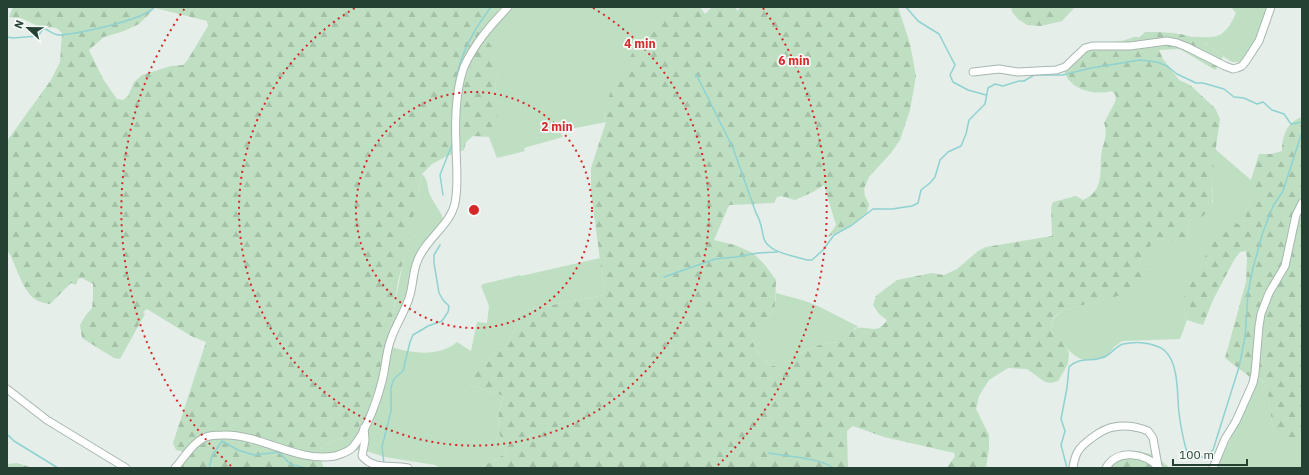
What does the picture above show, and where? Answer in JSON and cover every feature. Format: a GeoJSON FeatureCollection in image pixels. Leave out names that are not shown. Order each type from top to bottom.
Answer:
{"type":"FeatureCollection","features":[{"type":"Feature","properties":{"kind":"street"},"geometry":{"type":"LineString","coordinates":[[174,468],[196,444],[205,437],[215,435],[235,434],[255,439],[305,456],[319,458],[340,455],[353,447],[364,428],[379,389],[390,340],[408,303],[414,268],[429,240],[450,217],[455,203],[458,179],[456,145],[457,101],[464,68],[484,35],[508,7]]}},
{"type":"Feature","properties":{"kind":"street"},"geometry":{"type":"LineString","coordinates":[[973,72],[999,69],[1018,72],[1056,70],[1065,68],[1085,48],[1092,46],[1130,46],[1167,41],[1186,46],[1233,69],[1242,66],[1259,41],[1271,7]]}},
{"type":"Feature","properties":{"kind":"street"},"geometry":{"type":"LineString","coordinates":[[1214,468],[1225,439],[1236,421],[1252,383],[1255,373],[1259,326],[1262,314],[1269,293],[1284,266],[1296,215],[1302,203]]}},
{"type":"Feature","properties":{"kind":"street"},"geometry":{"type":"LineString","coordinates":[[7,389],[47,420],[126,468]]}},
{"type":"Feature","properties":{"kind":"street"},"geometry":{"type":"LineString","coordinates":[[1073,468],[1075,458],[1081,447],[1098,434],[1114,427],[1135,427],[1148,431],[1153,438],[1159,467]]}},
{"type":"Feature","properties":{"kind":"street"},"geometry":{"type":"LineString","coordinates":[[364,428],[365,440],[362,456],[366,468]]}},
{"type":"Feature","properties":{"kind":"street"},"geometry":{"type":"LineString","coordinates":[[1106,468],[1109,462],[1115,458],[1126,455],[1135,455],[1146,458],[1159,467]]}},
{"type":"Feature","properties":{"kind":"street"},"geometry":{"type":"LineString","coordinates":[[362,456],[367,462],[373,465],[408,468]]}},
{"type":"Feature","properties":{"kind":"green space"},"geometry":{"type":"Polygon","coordinates":[[[13,7],[506,7],[487,12],[477,30],[492,47],[498,73],[495,81],[498,121],[489,137],[473,136],[466,142],[464,150],[447,156],[432,164],[422,174],[398,282],[383,379],[365,419],[357,429],[346,437],[327,444],[320,449],[320,458],[324,468],[180,468],[183,464],[185,452],[176,450],[173,443],[206,342],[191,336],[147,309],[143,312],[145,314],[120,359],[114,358],[82,338],[80,325],[92,308],[93,284],[82,278],[78,279],[76,285],[71,283],[50,304],[37,300],[27,291],[9,252],[7,255],[7,141],[51,80],[60,62],[62,33],[58,29],[52,27],[42,28],[21,18],[9,17],[13,7]],[[155,8],[139,24],[124,31],[104,37],[89,50],[103,79],[117,99],[123,100],[128,96],[134,82],[142,75],[171,66],[183,65],[187,61],[208,26],[207,21],[155,8]]]}},
{"type":"Feature","properties":{"kind":"green space"},"geometry":{"type":"Polygon","coordinates":[[[506,7],[671,7],[604,111],[606,122],[560,131],[563,137],[524,148],[525,151],[497,158],[489,137],[497,121],[495,81],[498,73],[477,30],[487,12],[506,7]]]}},
{"type":"Feature","properties":{"kind":"green space"},"geometry":{"type":"Polygon","coordinates":[[[671,7],[700,7],[705,14],[712,7],[734,7],[738,11],[740,7],[898,7],[910,44],[916,76],[910,110],[900,140],[891,153],[869,177],[864,189],[865,196],[869,204],[867,213],[854,223],[828,237],[836,225],[824,185],[795,200],[781,196],[777,197],[774,203],[729,205],[714,240],[735,245],[753,253],[765,265],[776,280],[775,309],[765,319],[752,340],[761,358],[764,361],[778,367],[815,346],[841,342],[853,330],[858,328],[877,329],[883,325],[887,320],[879,314],[873,305],[876,296],[897,280],[932,273],[944,275],[957,269],[978,251],[986,247],[1052,236],[1051,207],[1053,202],[1076,196],[1083,200],[1094,192],[1099,182],[1101,157],[1106,136],[1104,123],[1115,102],[1116,96],[1112,91],[1097,92],[1082,89],[1075,86],[1070,81],[1064,68],[1082,46],[1140,37],[1145,32],[1169,33],[1193,37],[1210,46],[1223,56],[1219,66],[1215,70],[1180,49],[1159,50],[1163,59],[1179,80],[1190,85],[1215,108],[1220,119],[1211,182],[1213,196],[1210,208],[1202,216],[1189,221],[1187,231],[1191,245],[1186,249],[1177,248],[1171,242],[1160,238],[1153,243],[1143,255],[1139,263],[1150,268],[1148,278],[1137,291],[1063,310],[1053,318],[1051,330],[1062,341],[1069,352],[1068,364],[1058,381],[1051,383],[1045,382],[1027,369],[1008,368],[989,380],[979,396],[976,409],[989,435],[986,468],[947,468],[955,456],[954,453],[884,437],[853,426],[847,431],[848,468],[480,468],[507,453],[500,436],[498,425],[499,414],[504,396],[470,385],[477,372],[487,360],[505,347],[526,310],[604,295],[591,192],[591,168],[606,122],[604,111],[615,79],[647,32],[671,7]]]}},
{"type":"Feature","properties":{"kind":"green space"},"geometry":{"type":"Polygon","coordinates":[[[1011,7],[1075,7],[1062,21],[1041,26],[1027,25],[1018,19],[1012,12],[1011,7]]]}},
{"type":"Feature","properties":{"kind":"green space"},"geometry":{"type":"Polygon","coordinates":[[[1231,7],[1274,7],[1266,29],[1245,62],[1232,62],[1207,44],[1192,37],[1212,37],[1224,32],[1230,25],[1236,13],[1231,7]]]}},
{"type":"Feature","properties":{"kind":"green space"},"geometry":{"type":"Polygon","coordinates":[[[1302,117],[1302,441],[1295,441],[1274,432],[1269,399],[1262,380],[1250,377],[1225,358],[1246,282],[1246,251],[1240,252],[1234,260],[1213,300],[1203,325],[1187,320],[1184,307],[1184,297],[1191,279],[1228,220],[1243,226],[1251,197],[1251,180],[1259,154],[1271,154],[1282,151],[1286,130],[1293,122],[1302,117]]]}},
{"type":"Feature","properties":{"kind":"green space"},"geometry":{"type":"Polygon","coordinates":[[[1215,149],[1251,180],[1251,197],[1243,227],[1208,253],[1191,279],[1184,307],[1187,320],[1180,339],[1122,341],[1114,347],[1105,358],[1080,359],[1067,348],[1051,330],[1053,319],[1063,310],[1113,297],[1139,263],[1151,244],[1160,238],[1171,242],[1191,245],[1187,231],[1189,221],[1213,202],[1211,182],[1215,149]]]}},
{"type":"Feature","properties":{"kind":"green space"},"geometry":{"type":"Polygon","coordinates":[[[422,174],[427,182],[430,195],[444,221],[432,235],[419,265],[418,278],[414,290],[389,340],[400,277],[422,174]]]}},
{"type":"Feature","properties":{"kind":"green space"},"geometry":{"type":"Polygon","coordinates":[[[600,258],[604,295],[526,310],[505,347],[487,360],[470,385],[504,396],[499,414],[498,425],[500,436],[507,453],[480,468],[440,468],[435,465],[385,457],[358,450],[337,457],[320,458],[320,449],[327,444],[346,437],[365,420],[383,379],[388,346],[405,351],[424,353],[441,350],[457,342],[471,351],[477,322],[487,323],[489,306],[481,286],[483,284],[600,258]]]}},
{"type":"Feature","properties":{"kind":"green space"},"geometry":{"type":"Polygon","coordinates":[[[776,293],[818,306],[859,327],[855,328],[841,342],[815,346],[778,367],[768,363],[761,358],[752,339],[765,319],[775,309],[776,293]]]}},
{"type":"Feature","properties":{"kind":"green space"},"geometry":{"type":"Polygon","coordinates":[[[1257,379],[1262,380],[1267,392],[1274,432],[1293,441],[1302,441],[1302,468],[1215,468],[1225,451],[1257,379]]]}},
{"type":"Feature","properties":{"kind":"green space"},"geometry":{"type":"Polygon","coordinates":[[[1138,451],[1154,455],[1170,468],[1110,468],[1111,465],[1124,453],[1138,451]]]}},
{"type":"Feature","properties":{"kind":"green space"},"geometry":{"type":"Polygon","coordinates":[[[17,463],[33,468],[7,468],[7,464],[17,463]]]}},
{"type":"Feature","properties":{"kind":"waterway"},"geometry":{"type":"LineString","coordinates":[[7,37],[38,36],[43,29],[59,35],[110,26],[138,17],[154,7]]}},
{"type":"Feature","properties":{"kind":"waterway"},"geometry":{"type":"LineString","coordinates":[[455,92],[458,69],[466,47],[491,7]]}},
{"type":"Feature","properties":{"kind":"waterway"},"geometry":{"type":"LineString","coordinates":[[906,7],[918,21],[939,34],[955,65],[950,75],[953,82],[968,90],[986,95]]}},
{"type":"Feature","properties":{"kind":"waterway"},"geometry":{"type":"LineString","coordinates":[[696,74],[733,148],[758,217],[764,239],[771,248],[777,251],[807,260],[812,260],[823,250],[834,235],[852,225],[873,209],[892,209],[912,206],[918,203],[921,190],[935,177],[940,160],[948,152],[961,146],[966,134],[969,120],[985,104],[988,88],[995,84],[1003,86],[1024,81],[1034,75],[1063,75],[1091,68],[1140,60],[1157,62],[1167,66],[1177,74],[1196,83],[1203,83],[1224,89],[1234,97],[1244,98],[1257,104],[1263,102],[1272,110],[1284,114],[1291,124],[1302,122]]}},
{"type":"Feature","properties":{"kind":"waterway"},"geometry":{"type":"LineString","coordinates":[[1067,468],[1061,445],[1065,431],[1061,419],[1067,388],[1069,367],[1077,362],[1101,358],[1108,355],[1121,345],[1130,343],[1150,344],[1161,348],[1166,352],[1173,365],[1177,381],[1179,413],[1183,440],[1188,455],[1198,458],[1207,455],[1213,450],[1239,367],[1245,337],[1248,293],[1263,232],[1273,206],[1283,191],[1302,132]]}},
{"type":"Feature","properties":{"kind":"waterway"},"geometry":{"type":"LineString","coordinates":[[443,195],[440,175],[453,142]]}},
{"type":"Feature","properties":{"kind":"waterway"},"geometry":{"type":"LineString","coordinates":[[384,464],[382,447],[391,411],[391,388],[393,381],[403,371],[413,335],[428,326],[442,321],[448,312],[449,306],[439,293],[434,263],[434,255],[440,245]]}},
{"type":"Feature","properties":{"kind":"waterway"},"geometry":{"type":"LineString","coordinates":[[664,277],[715,259],[777,252]]}},
{"type":"Feature","properties":{"kind":"waterway"},"geometry":{"type":"LineString","coordinates":[[7,434],[14,441],[58,468]]}},
{"type":"Feature","properties":{"kind":"waterway"},"geometry":{"type":"LineString","coordinates":[[209,468],[212,456],[222,441],[238,450],[254,455],[279,452],[290,464],[306,468]]}},
{"type":"Feature","properties":{"kind":"waterway"},"geometry":{"type":"LineString","coordinates":[[769,453],[812,460],[833,468]]}}]}
